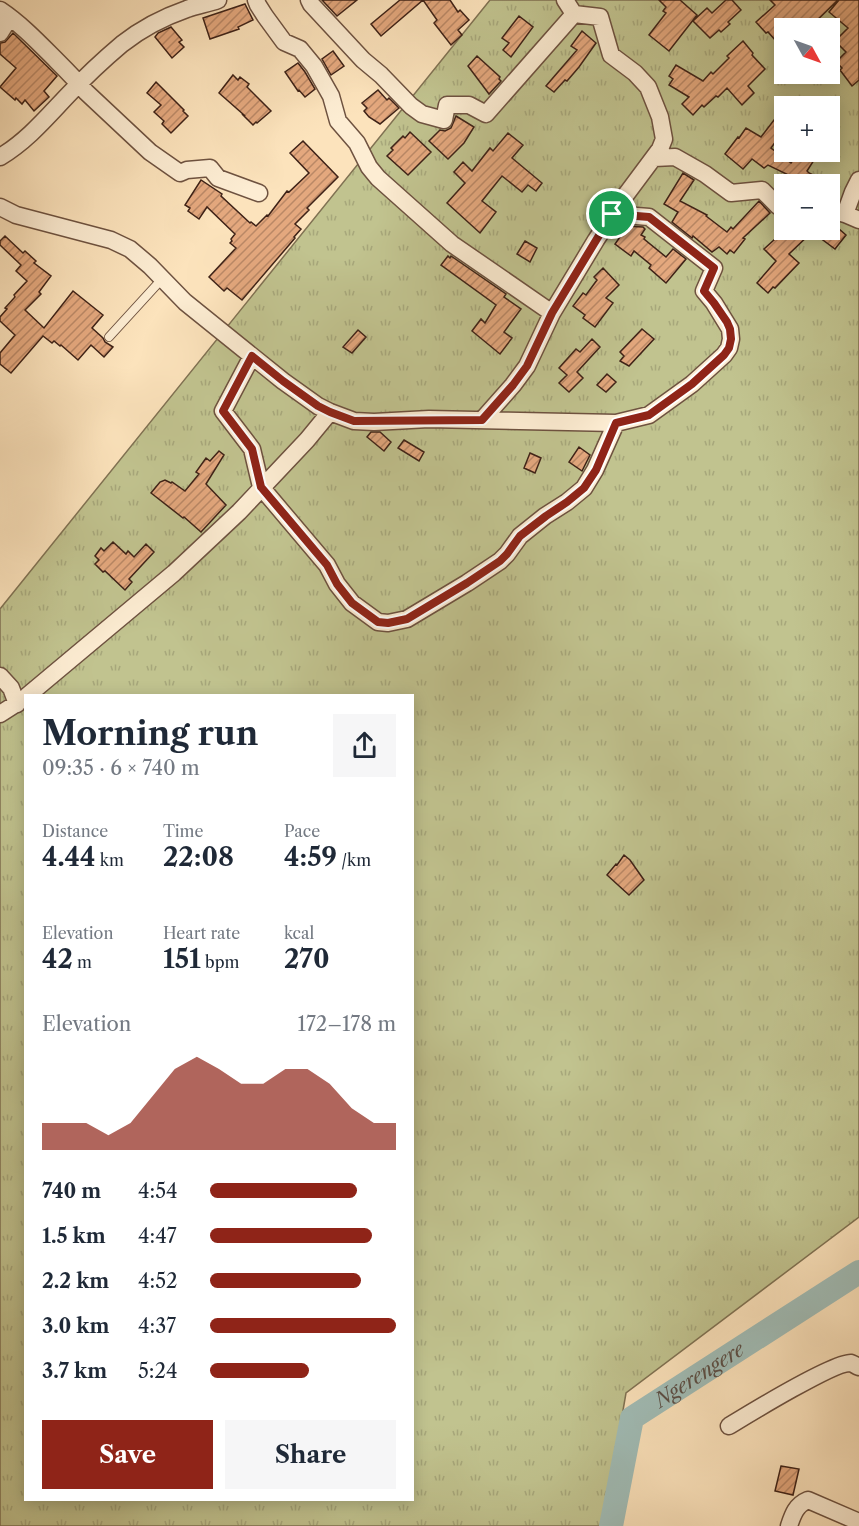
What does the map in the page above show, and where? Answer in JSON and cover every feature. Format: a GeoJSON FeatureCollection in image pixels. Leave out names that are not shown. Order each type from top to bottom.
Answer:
{"type":"FeatureCollection","features":[{"type":"Feature","properties":{"kind":"street"},"geometry":{"type":"LineString","coordinates":[[256,0],[284,42],[300,49],[314,66],[331,96],[338,121],[357,143],[369,167],[378,178],[452,244],[552,313]]}},
{"type":"Feature","properties":{"kind":"street"},"geometry":{"type":"LineString","coordinates":[[309,0],[363,60],[411,106],[422,114],[444,120],[447,105],[469,105],[486,114],[569,7],[600,17],[611,55],[635,73],[648,87],[660,117],[664,139],[675,157],[705,174],[731,193],[762,190],[774,203]]}},
{"type":"Feature","properties":{"kind":"street"},"geometry":{"type":"LineString","coordinates":[[0,157],[12,150],[33,131],[79,83],[124,43],[156,22],[188,8],[212,1]]}},
{"type":"Feature","properties":{"kind":"street"},"geometry":{"type":"LineString","coordinates":[[0,33],[5,14],[43,46],[86,92],[150,152],[180,173],[187,170],[210,168],[218,178],[259,193]]}},
{"type":"Feature","properties":{"kind":"street"},"geometry":{"type":"LineString","coordinates":[[482,420],[527,366],[552,313],[612,214],[654,158],[664,139]]}},
{"type":"Feature","properties":{"kind":"street"},"geometry":{"type":"LineString","coordinates":[[654,158],[675,157]]}},
{"type":"Feature","properties":{"kind":"street"},"geometry":{"type":"LineString","coordinates":[[845,214],[859,180]]}},
{"type":"Feature","properties":{"kind":"street"},"geometry":{"type":"LineString","coordinates":[[0,207],[16,214],[122,244],[150,266],[185,302],[303,395],[330,412],[354,421],[482,420],[616,423],[649,415],[692,384],[724,355],[731,339],[727,322],[704,291],[714,268],[649,217],[612,214]]}},
{"type":"Feature","properties":{"kind":"street"},"geometry":{"type":"LineString","coordinates":[[252,356],[223,411],[252,449],[261,487],[327,565],[337,584],[352,603],[378,622],[388,623],[407,619],[500,561],[520,536],[584,488],[596,470],[616,423]]}},
{"type":"Feature","properties":{"kind":"street"},"geometry":{"type":"LineString","coordinates":[[29,694],[174,573],[238,512],[330,412]]}},
{"type":"Feature","properties":{"kind":"street"},"geometry":{"type":"LineString","coordinates":[[0,676],[23,699],[0,714]]}},
{"type":"Feature","properties":{"kind":"street"},"geometry":{"type":"LineString","coordinates":[[729,1426],[838,1366],[851,1363],[859,1367]]}},
{"type":"Feature","properties":{"kind":"street"},"geometry":{"type":"LineString","coordinates":[[789,1526],[795,1508],[808,1500],[859,1522]]}},
{"type":"Feature","properties":{"kind":"lane"},"geometry":{"type":"LineString","coordinates":[[109,337],[162,279]]}},
{"type":"Feature","properties":{"kind":"green space"},"geometry":{"type":"Polygon","coordinates":[[[490,0],[859,0],[859,1217],[626,1393],[603,1526],[0,1526],[0,609],[490,0]]]}},
{"type":"Feature","properties":{"kind":"building"},"geometry":{"type":"Polygon","coordinates":[[[322,0],[357,0],[337,16],[322,0]]]}},
{"type":"Feature","properties":{"kind":"building"},"geometry":{"type":"Polygon","coordinates":[[[400,0],[423,0],[381,36],[371,24],[400,0]]]}},
{"type":"Feature","properties":{"kind":"building"},"geometry":{"type":"Polygon","coordinates":[[[423,0],[450,0],[458,12],[460,10],[469,20],[458,30],[462,35],[451,45],[434,23],[437,20],[423,0]]]}},
{"type":"Feature","properties":{"kind":"building"},"geometry":{"type":"Polygon","coordinates":[[[659,0],[680,0],[697,15],[669,51],[649,35],[666,13],[663,11],[666,7],[659,0]]]}},
{"type":"Feature","properties":{"kind":"building"},"geometry":{"type":"Polygon","coordinates":[[[726,0],[732,0],[741,10],[728,22],[730,24],[710,38],[693,21],[707,8],[712,13],[726,0]]]}},
{"type":"Feature","properties":{"kind":"building"},"geometry":{"type":"Polygon","coordinates":[[[770,0],[838,0],[819,18],[774,18],[774,39],[756,22],[775,5],[770,0]]]}},
{"type":"Feature","properties":{"kind":"building"},"geometry":{"type":"Polygon","coordinates":[[[839,0],[859,0],[859,80],[852,86],[840,70],[842,68],[840,58],[846,52],[840,46],[840,36],[848,28],[840,21],[840,18],[836,18],[829,12],[839,0]]]}},
{"type":"Feature","properties":{"kind":"building"},"geometry":{"type":"Polygon","coordinates":[[[245,4],[253,20],[238,27],[239,29],[210,39],[203,18],[245,4]]]}},
{"type":"Feature","properties":{"kind":"building"},"geometry":{"type":"Polygon","coordinates":[[[519,16],[533,27],[511,57],[503,50],[509,43],[502,38],[519,16]]]}},
{"type":"Feature","properties":{"kind":"building"},"geometry":{"type":"Polygon","coordinates":[[[171,27],[182,40],[179,42],[184,47],[172,58],[155,37],[158,33],[171,27]]]}},
{"type":"Feature","properties":{"kind":"building"},"geometry":{"type":"Polygon","coordinates":[[[582,31],[596,43],[567,81],[565,80],[554,92],[546,86],[577,50],[571,46],[582,31]]]}},
{"type":"Feature","properties":{"kind":"building"},"geometry":{"type":"Polygon","coordinates":[[[13,33],[57,76],[44,91],[49,97],[34,111],[25,100],[22,104],[0,87],[16,68],[0,54],[0,43],[5,42],[13,33]]]}},
{"type":"Feature","properties":{"kind":"building"},"geometry":{"type":"Polygon","coordinates":[[[743,41],[765,69],[748,86],[754,93],[742,105],[727,88],[704,107],[702,105],[693,115],[682,104],[689,97],[669,85],[673,79],[669,76],[676,65],[703,81],[729,58],[727,56],[743,41]]]}},
{"type":"Feature","properties":{"kind":"building"},"geometry":{"type":"Polygon","coordinates":[[[333,51],[344,66],[331,75],[322,59],[333,51]]]}},
{"type":"Feature","properties":{"kind":"building"},"geometry":{"type":"Polygon","coordinates":[[[477,56],[500,77],[501,81],[489,94],[468,66],[477,56]]]}},
{"type":"Feature","properties":{"kind":"building"},"geometry":{"type":"Polygon","coordinates":[[[298,63],[315,89],[305,97],[285,72],[298,63]]]}},
{"type":"Feature","properties":{"kind":"building"},"geometry":{"type":"Polygon","coordinates":[[[233,75],[238,80],[240,77],[249,84],[247,87],[271,111],[253,125],[219,93],[233,75]]]}},
{"type":"Feature","properties":{"kind":"building"},"geometry":{"type":"Polygon","coordinates":[[[156,82],[188,116],[171,133],[162,124],[164,121],[154,112],[161,105],[147,93],[156,82]]]}},
{"type":"Feature","properties":{"kind":"building"},"geometry":{"type":"Polygon","coordinates":[[[378,90],[399,108],[380,124],[369,117],[364,111],[367,108],[362,103],[378,90]]]}},
{"type":"Feature","properties":{"kind":"building"},"geometry":{"type":"Polygon","coordinates":[[[456,116],[474,127],[464,143],[448,159],[429,141],[440,130],[445,131],[451,128],[456,116]]]}},
{"type":"Feature","properties":{"kind":"building"},"geometry":{"type":"Polygon","coordinates":[[[774,120],[774,144],[771,148],[774,150],[774,162],[813,162],[807,171],[811,174],[786,174],[768,165],[764,168],[752,159],[743,169],[725,154],[746,128],[761,137],[774,120]]]}},
{"type":"Feature","properties":{"kind":"building"},"geometry":{"type":"Polygon","coordinates":[[[410,132],[431,152],[408,175],[387,156],[393,150],[391,148],[410,132]]]}},
{"type":"Feature","properties":{"kind":"building"},"geometry":{"type":"Polygon","coordinates":[[[508,133],[523,145],[512,158],[542,183],[536,191],[528,185],[522,192],[502,176],[482,201],[496,212],[480,233],[447,203],[465,183],[454,172],[463,162],[472,171],[490,148],[493,151],[508,133]]]}},
{"type":"Feature","properties":{"kind":"building"},"geometry":{"type":"Polygon","coordinates":[[[303,141],[338,177],[307,208],[309,210],[295,224],[301,229],[295,238],[242,300],[227,288],[224,291],[209,277],[236,248],[230,243],[235,234],[207,207],[199,219],[188,211],[190,208],[185,205],[201,180],[222,194],[221,196],[256,226],[268,216],[287,191],[289,192],[309,173],[290,153],[303,141]]]}},
{"type":"Feature","properties":{"kind":"building"},"geometry":{"type":"Polygon","coordinates":[[[683,173],[694,180],[680,201],[707,215],[727,232],[731,227],[733,229],[759,201],[770,213],[743,238],[745,239],[734,253],[730,250],[727,254],[719,247],[712,252],[672,222],[678,212],[664,204],[683,173]]]}},
{"type":"Feature","properties":{"kind":"building"},"geometry":{"type":"Polygon","coordinates":[[[625,226],[643,227],[645,229],[641,235],[645,237],[644,239],[666,257],[673,249],[686,259],[666,283],[649,268],[651,265],[634,251],[631,256],[615,244],[625,226]]]}},
{"type":"Feature","properties":{"kind":"building"},"geometry":{"type":"Polygon","coordinates":[[[840,230],[846,235],[835,249],[823,240],[840,240],[840,230]]]}},
{"type":"Feature","properties":{"kind":"building"},"geometry":{"type":"Polygon","coordinates":[[[5,236],[23,253],[25,251],[36,261],[34,263],[51,276],[39,292],[41,294],[25,310],[44,328],[73,291],[103,315],[92,328],[113,347],[104,357],[91,345],[78,360],[61,345],[54,341],[52,343],[43,336],[11,373],[0,364],[0,353],[15,335],[0,321],[0,317],[15,297],[14,295],[27,281],[16,271],[21,265],[0,245],[0,241],[5,236]]]}},
{"type":"Feature","properties":{"kind":"building"},"geometry":{"type":"Polygon","coordinates":[[[774,240],[804,240],[789,254],[799,263],[768,293],[757,283],[776,261],[764,249],[774,240]]]}},
{"type":"Feature","properties":{"kind":"building"},"geometry":{"type":"Polygon","coordinates":[[[525,241],[537,248],[530,262],[517,254],[525,241]]]}},
{"type":"Feature","properties":{"kind":"building"},"geometry":{"type":"Polygon","coordinates":[[[448,256],[506,294],[504,297],[521,309],[504,332],[512,338],[500,354],[472,331],[481,319],[485,323],[496,305],[441,265],[448,256]]]}},
{"type":"Feature","properties":{"kind":"building"},"geometry":{"type":"Polygon","coordinates":[[[603,268],[619,285],[606,298],[613,303],[595,327],[573,306],[583,293],[586,295],[597,280],[594,277],[603,268]]]}},
{"type":"Feature","properties":{"kind":"building"},"geometry":{"type":"Polygon","coordinates":[[[642,329],[654,339],[629,366],[620,361],[624,356],[620,352],[642,329]]]}},
{"type":"Feature","properties":{"kind":"building"},"geometry":{"type":"Polygon","coordinates":[[[358,330],[366,337],[352,353],[343,347],[358,330]]]}},
{"type":"Feature","properties":{"kind":"building"},"geometry":{"type":"Polygon","coordinates":[[[592,339],[600,347],[577,372],[583,378],[569,392],[559,383],[567,375],[559,368],[576,349],[580,352],[592,339]]]}},
{"type":"Feature","properties":{"kind":"building"},"geometry":{"type":"Polygon","coordinates":[[[607,374],[616,382],[606,392],[597,385],[607,374]]]}},
{"type":"Feature","properties":{"kind":"building"},"geometry":{"type":"Polygon","coordinates":[[[371,432],[380,432],[391,442],[384,451],[367,437],[371,432]]]}},
{"type":"Feature","properties":{"kind":"building"},"geometry":{"type":"Polygon","coordinates":[[[404,440],[424,452],[419,461],[398,448],[404,440]]]}},
{"type":"Feature","properties":{"kind":"building"},"geometry":{"type":"Polygon","coordinates":[[[579,447],[590,455],[582,471],[569,462],[579,447]]]}},
{"type":"Feature","properties":{"kind":"building"},"geometry":{"type":"Polygon","coordinates":[[[219,451],[224,455],[206,484],[226,505],[201,532],[151,493],[160,482],[165,480],[185,491],[199,474],[196,472],[206,458],[210,461],[219,451]]]}},
{"type":"Feature","properties":{"kind":"building"},"geometry":{"type":"Polygon","coordinates":[[[530,453],[541,458],[535,473],[524,468],[530,453]]]}},
{"type":"Feature","properties":{"kind":"building"},"geometry":{"type":"Polygon","coordinates":[[[113,542],[126,554],[128,551],[134,557],[146,544],[154,552],[129,579],[132,582],[125,590],[95,564],[99,560],[95,556],[101,548],[104,551],[113,542]]]}},
{"type":"Feature","properties":{"kind":"building"},"geometry":{"type":"Polygon","coordinates":[[[624,855],[644,880],[629,895],[607,875],[624,855]]]}},
{"type":"Feature","properties":{"kind":"building"},"geometry":{"type":"Polygon","coordinates":[[[781,1466],[799,1469],[793,1495],[775,1491],[781,1466]]]}},
{"type":"Feature","properties":{"kind":"waterway","name":"Ngerengere"},"geometry":{"type":"LineString","coordinates":[[611,1526],[632,1418],[859,1272]]}},
{"type":"Feature","properties":{"kind":"route"},"geometry":{"type":"LineString","coordinates":[[612,214],[649,217],[714,268],[704,291],[727,322],[731,339],[729,348],[692,384],[649,415],[616,423],[596,470],[584,488],[520,536],[500,561],[407,619],[388,623],[378,622],[352,603],[337,584],[327,565],[261,487],[252,449],[223,411],[252,356],[318,406],[354,421],[482,420],[527,366],[552,313],[612,214]]}}]}
